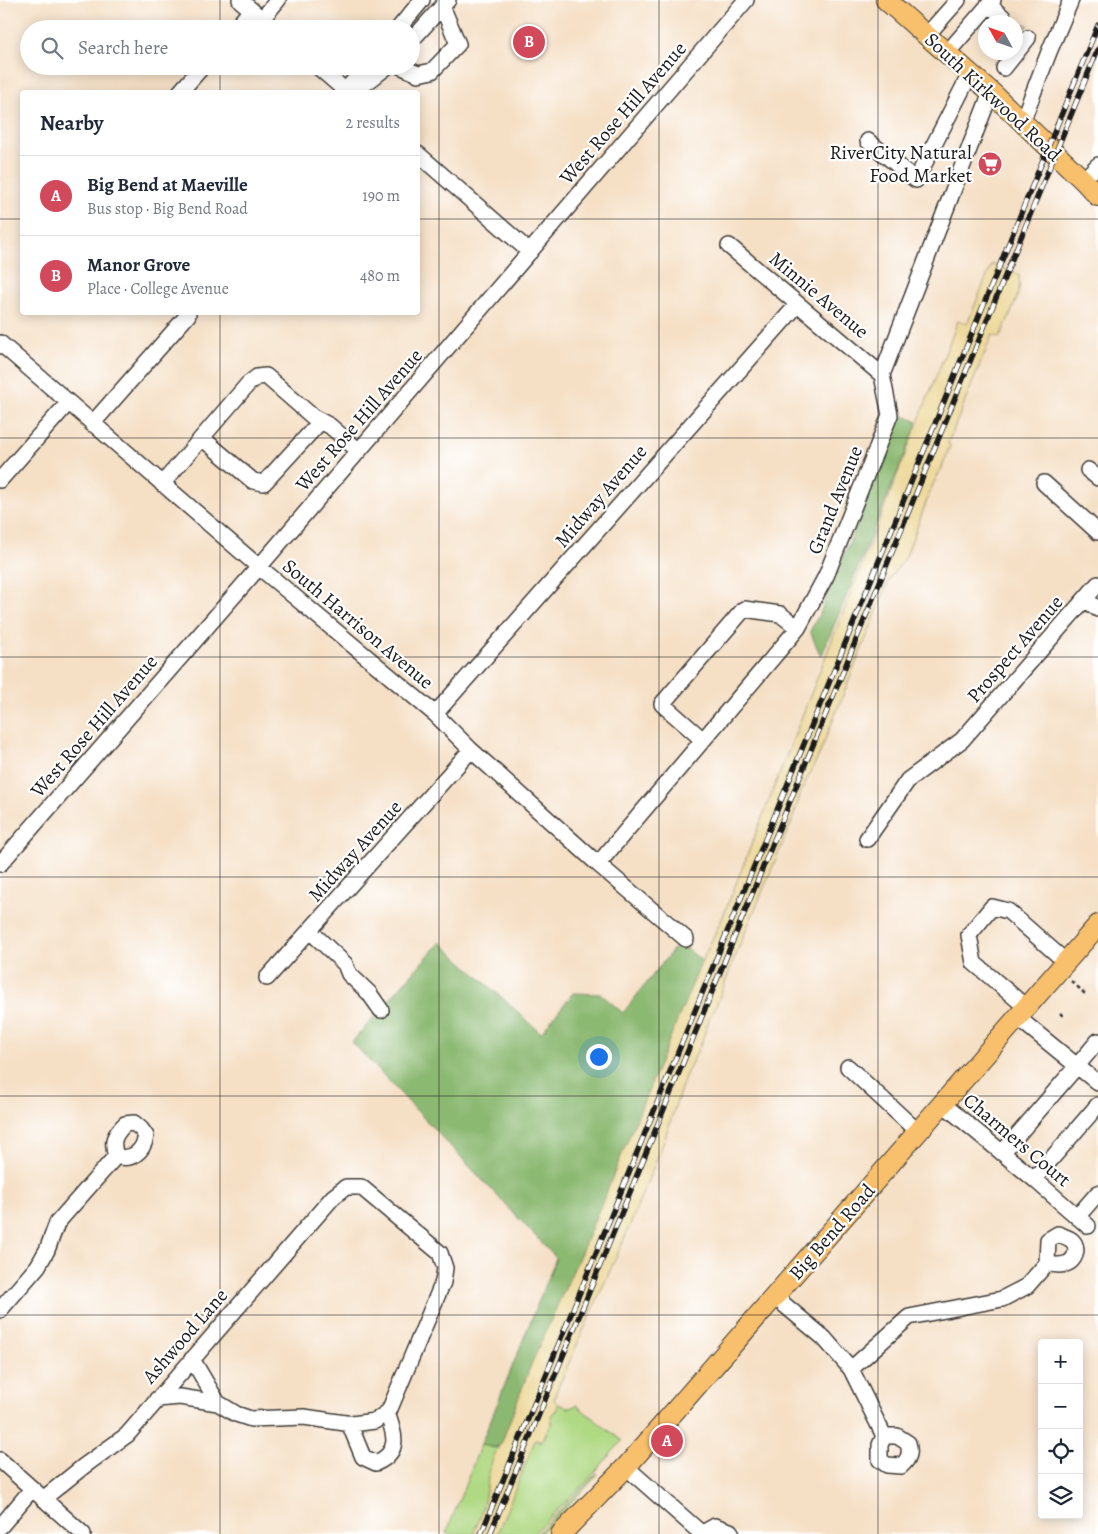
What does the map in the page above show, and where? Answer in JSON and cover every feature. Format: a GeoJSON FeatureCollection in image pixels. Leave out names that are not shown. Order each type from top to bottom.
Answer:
{"type":"FeatureCollection","features":[{"type":"Feature","properties":{"kind":"main road","name":"South Kirkwood Road"},"geometry":{"type":"LineString","coordinates":[[886,0],[991,92],[1084,180],[1098,196]]}},
{"type":"Feature","properties":{"kind":"main road","name":"Big Bend Road"},"geometry":{"type":"LineString","coordinates":[[560,1534],[626,1467],[1098,925]]}},
{"type":"Feature","properties":{"kind":"street"},"geometry":{"type":"LineString","coordinates":[[257,14],[278,0]]}},
{"type":"Feature","properties":{"kind":"street"},"geometry":{"type":"LineString","coordinates":[[405,20],[422,0]]}},
{"type":"Feature","properties":{"kind":"street","name":"West Rose Hill Avenue"},"geometry":{"type":"LineString","coordinates":[[0,864],[259,567],[746,0]]}},
{"type":"Feature","properties":{"kind":"street"},"geometry":{"type":"LineString","coordinates":[[927,35],[958,0]]}},
{"type":"Feature","properties":{"kind":"street"},"geometry":{"type":"LineString","coordinates":[[1022,122],[1071,0]]}},
{"type":"Feature","properties":{"kind":"street"},"geometry":{"type":"LineString","coordinates":[[420,31],[445,3]]}},
{"type":"Feature","properties":{"kind":"street"},"geometry":{"type":"LineString","coordinates":[[420,74],[432,71],[458,44],[445,3]]}},
{"type":"Feature","properties":{"kind":"street"},"geometry":{"type":"LineString","coordinates":[[947,53],[991,3],[1001,15]]}},
{"type":"Feature","properties":{"kind":"street"},"geometry":{"type":"LineString","coordinates":[[1004,68],[1024,35],[1049,52]]}},
{"type":"Feature","properties":{"kind":"street"},"geometry":{"type":"LineString","coordinates":[[868,142],[916,180],[970,74]]}},
{"type":"Feature","properties":{"kind":"street"},"geometry":{"type":"LineString","coordinates":[[182,90],[195,75]]}},
{"type":"Feature","properties":{"kind":"street"},"geometry":{"type":"LineString","coordinates":[[327,75],[344,90]]}},
{"type":"Feature","properties":{"kind":"street"},"geometry":{"type":"LineString","coordinates":[[348,90],[359,75]]}},
{"type":"Feature","properties":{"kind":"street"},"geometry":{"type":"LineString","coordinates":[[350,90],[366,83],[376,75]]}},
{"type":"Feature","properties":{"kind":"street"},"geometry":{"type":"LineString","coordinates":[[882,375],[991,92]]}},
{"type":"Feature","properties":{"kind":"street"},"geometry":{"type":"LineString","coordinates":[[420,156],[530,252]]}},
{"type":"Feature","properties":{"kind":"street"},"geometry":{"type":"LineString","coordinates":[[1084,180],[1098,165]]}},
{"type":"Feature","properties":{"kind":"street","name":"Minnie Avenue"},"geometry":{"type":"LineString","coordinates":[[730,246],[882,375]]}},
{"type":"Feature","properties":{"kind":"street","name":"Midway Avenue"},"geometry":{"type":"LineString","coordinates":[[435,714],[798,304]]}},
{"type":"Feature","properties":{"kind":"street"},"geometry":{"type":"LineString","coordinates":[[92,424],[188,315]]}},
{"type":"Feature","properties":{"kind":"street","name":"South Harrison Avenue"},"geometry":{"type":"LineString","coordinates":[[0,343],[259,567],[435,714],[598,864],[686,939]]}},
{"type":"Feature","properties":{"kind":"street","name":"Grand Avenue"},"geometry":{"type":"LineString","coordinates":[[598,864],[798,628],[826,576],[890,416],[882,375]]}},
{"type":"Feature","properties":{"kind":"street"},"geometry":{"type":"LineString","coordinates":[[162,484],[248,384],[257,377],[266,376],[313,417],[321,421],[359,451]]}},
{"type":"Feature","properties":{"kind":"street"},"geometry":{"type":"LineString","coordinates":[[0,480],[68,403]]}},
{"type":"Feature","properties":{"kind":"street"},"geometry":{"type":"LineString","coordinates":[[202,438],[253,481],[264,483],[321,421]]}},
{"type":"Feature","properties":{"kind":"street"},"geometry":{"type":"LineString","coordinates":[[1044,483],[1098,532]]}},
{"type":"Feature","properties":{"kind":"street","name":"Prospect Avenue"},"geometry":{"type":"LineString","coordinates":[[867,839],[908,780],[962,740],[1098,584]]}},
{"type":"Feature","properties":{"kind":"street"},"geometry":{"type":"LineString","coordinates":[[1086,599],[1098,609]]}},
{"type":"Feature","properties":{"kind":"street"},"geometry":{"type":"LineString","coordinates":[[703,740],[662,704],[744,609],[780,614],[798,628]]}},
{"type":"Feature","properties":{"kind":"street","name":"Midway Avenue"},"geometry":{"type":"LineString","coordinates":[[267,978],[472,750]]}},
{"type":"Feature","properties":{"kind":"street"},"geometry":{"type":"LineString","coordinates":[[1066,962],[1008,911],[992,907],[969,935],[974,963],[1077,1066],[1098,1083]]}},
{"type":"Feature","properties":{"kind":"street"},"geometry":{"type":"LineString","coordinates":[[310,931],[345,964],[349,974],[369,993],[380,1010]]}},
{"type":"Feature","properties":{"kind":"street"},"geometry":{"type":"LineString","coordinates":[[1002,1153],[1098,1041]]}},
{"type":"Feature","properties":{"kind":"street"},"geometry":{"type":"LineString","coordinates":[[848,1067],[918,1132]]}},
{"type":"Feature","properties":{"kind":"street","name":"Charmers Court"},"geometry":{"type":"LineString","coordinates":[[943,1104],[1034,1179],[1082,1222],[1098,1193]]}},
{"type":"Feature","properties":{"kind":"street"},"geometry":{"type":"LineString","coordinates":[[1034,1179],[1098,1104]]}},
{"type":"Feature","properties":{"kind":"street"},"geometry":{"type":"LineString","coordinates":[[0,1310],[38,1266],[47,1250],[57,1223],[116,1156]]}},
{"type":"Feature","properties":{"kind":"street","name":"Ashwood Lane"},"geometry":{"type":"LineString","coordinates":[[0,1527],[38,1494],[84,1466],[127,1436],[333,1197],[346,1186],[361,1187],[376,1199],[440,1253],[445,1268],[443,1282],[387,1413]]}},
{"type":"Feature","properties":{"kind":"street"},"geometry":{"type":"LineString","coordinates":[[851,1369],[909,1317],[1002,1299],[1027,1286],[1047,1264]]}},
{"type":"Feature","properties":{"kind":"street"},"geometry":{"type":"LineString","coordinates":[[775,1297],[824,1338],[851,1369],[884,1436]]}},
{"type":"Feature","properties":{"kind":"street"},"geometry":{"type":"LineString","coordinates":[[192,1359],[218,1403]]}},
{"type":"Feature","properties":{"kind":"street"},"geometry":{"type":"LineString","coordinates":[[157,1399],[180,1397],[218,1403],[236,1414],[251,1419],[304,1417],[349,1424],[375,1421],[387,1413],[394,1431],[394,1444],[387,1458],[376,1463],[363,1457],[349,1424]]}},
{"type":"Feature","properties":{"kind":"street"},"geometry":{"type":"LineString","coordinates":[[0,1460],[83,1534]]}},
{"type":"Feature","properties":{"kind":"street"},"geometry":{"type":"LineString","coordinates":[[626,1467],[701,1534],[715,1526],[730,1531],[732,1534]]}},
{"type":"Feature","properties":{"kind":"path"},"geometry":{"type":"LineString","coordinates":[[1071,981],[1086,994]]}},
{"type":"Feature","properties":{"kind":"path"},"geometry":{"type":"LineString","coordinates":[[1060,1013],[1065,1018]]}},
{"type":"Feature","properties":{"kind":"green space"},"geometry":{"type":"Polygon","coordinates":[[[902,415],[918,422],[821,657],[810,631],[820,613],[902,415]]]}},
{"type":"Feature","properties":{"kind":"green space"},"geometry":{"type":"Polygon","coordinates":[[[440,942],[541,1033],[573,993],[601,994],[623,1013],[679,942],[702,961],[584,1246],[531,1365],[502,1442],[495,1447],[481,1444],[556,1258],[352,1042],[440,942]]]}},
{"type":"Feature","properties":{"kind":"green space"},"geometry":{"type":"Polygon","coordinates":[[[558,1404],[570,1408],[576,1405],[622,1441],[589,1479],[533,1534],[497,1534],[535,1440],[541,1441],[546,1436],[546,1432],[552,1424],[551,1415],[556,1411],[558,1404]]]}},
{"type":"Feature","properties":{"kind":"green space"},"geometry":{"type":"Polygon","coordinates":[[[481,1444],[494,1448],[499,1447],[489,1473],[482,1513],[473,1534],[446,1534],[481,1444]]]}},
{"type":"Feature","properties":{"kind":"green space"},"geometry":{"type":"Polygon","coordinates":[[[597,1473],[577,1497],[540,1534],[537,1534],[597,1473]]]}},
{"type":"Feature","properties":{"kind":"sand"},"geometry":{"type":"Polygon","coordinates":[[[992,264],[1018,274],[1020,281],[1014,305],[1000,337],[992,335],[948,443],[950,446],[942,468],[933,484],[905,559],[891,576],[819,755],[802,789],[792,821],[714,1011],[710,1016],[702,1041],[684,1079],[664,1141],[628,1230],[556,1392],[554,1400],[558,1404],[557,1409],[551,1415],[552,1424],[543,1440],[535,1440],[497,1534],[473,1534],[482,1511],[493,1458],[502,1442],[531,1365],[584,1246],[702,961],[724,914],[958,321],[967,324],[992,264]]]}},
{"type":"Feature","properties":{"kind":"railway"},"geometry":{"type":"LineString","coordinates":[[481,1534],[1098,25]]}},
{"type":"Feature","properties":{"kind":"railway"},"geometry":{"type":"LineString","coordinates":[[490,1534],[1098,49]]}},
{"type":"Feature","properties":{"kind":"place","name":"Manor Grove"},"geometry":{"type":"Point","coordinates":[529,42]}},
{"type":"Feature","properties":{"kind":"place","name":"RiverCity Natural Food Market"},"geometry":{"type":"Point","coordinates":[990,164]}},
{"type":"Feature","properties":{"kind":"place","name":"Big Bend at Maeville"},"geometry":{"type":"Point","coordinates":[667,1441]}}]}
